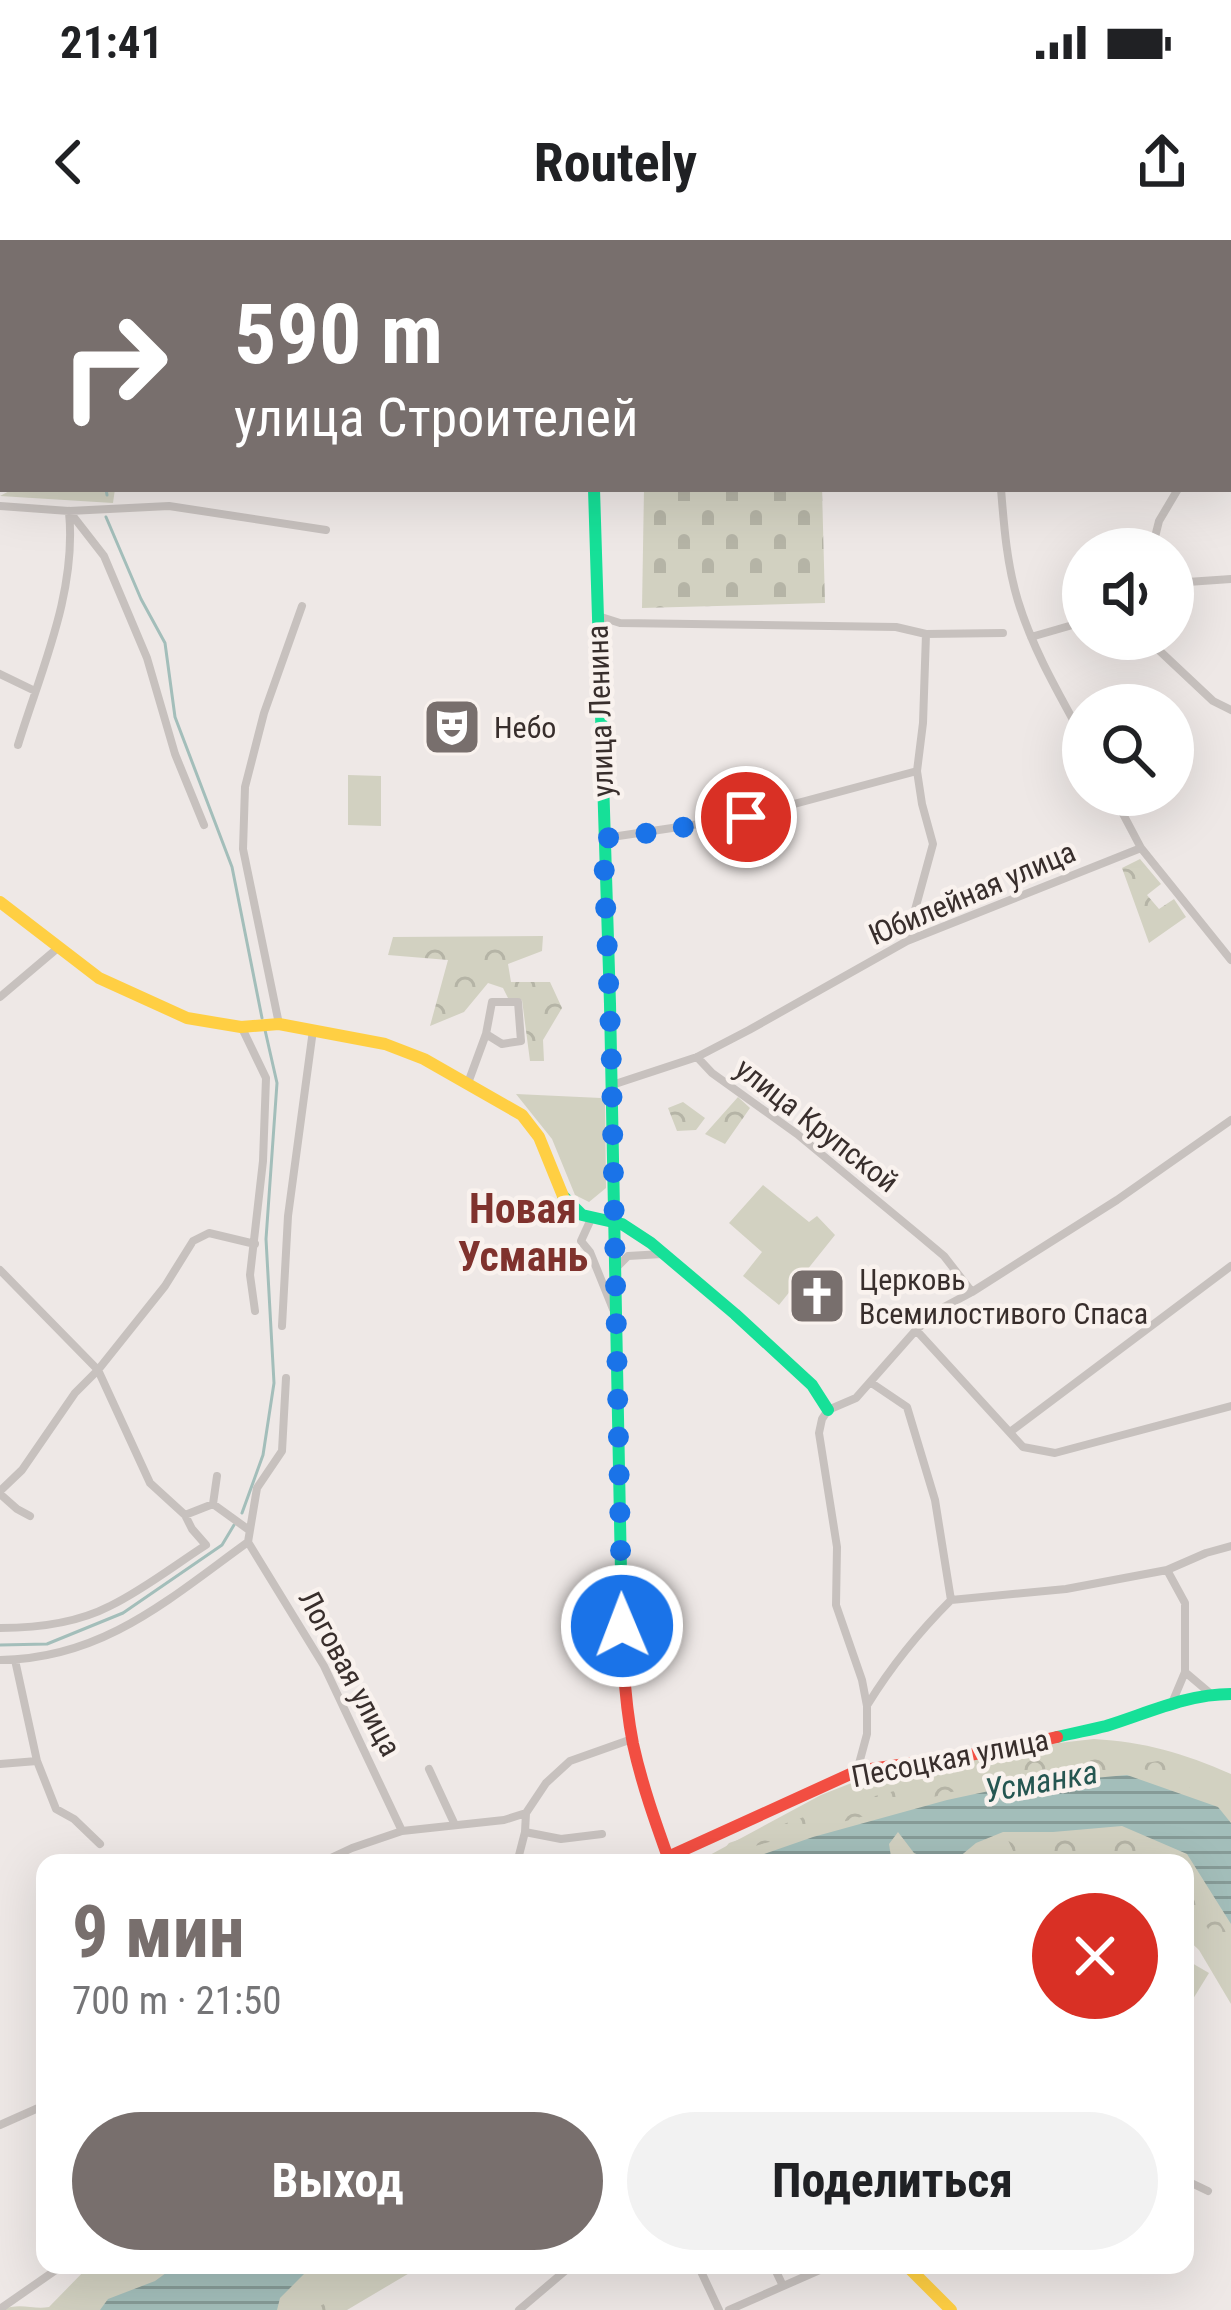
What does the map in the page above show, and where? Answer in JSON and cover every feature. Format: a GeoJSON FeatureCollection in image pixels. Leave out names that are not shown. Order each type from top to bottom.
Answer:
{"type":"FeatureCollection","features":[{"type":"Feature","properties":{"kind":"street","name":"улица Ленина"},"geometry":{"type":"LineString","coordinates":[[594,492],[622,1626],[632,1739],[667,1854]]}},
{"type":"Feature","properties":{"kind":"street"},"geometry":{"type":"LineString","coordinates":[[1000,492],[1017,597],[1030,637],[1062,698]]}},
{"type":"Feature","properties":{"kind":"street"},"geometry":{"type":"LineString","coordinates":[[1158,528],[1176,492]]}},
{"type":"Feature","properties":{"kind":"street"},"geometry":{"type":"LineString","coordinates":[[0,506],[69,511],[169,506],[326,530]]}},
{"type":"Feature","properties":{"kind":"street"},"geometry":{"type":"LineString","coordinates":[[18,746],[58,621],[72,539],[69,511]]}},
{"type":"Feature","properties":{"kind":"street"},"geometry":{"type":"LineString","coordinates":[[69,511],[104,556],[147,658],[204,825]]}},
{"type":"Feature","properties":{"kind":"street"},"geometry":{"type":"LineString","coordinates":[[1194,580],[1231,579]]}},
{"type":"Feature","properties":{"kind":"street"},"geometry":{"type":"LineString","coordinates":[[280,1024],[243,850],[245,787],[264,713],[302,606]]}},
{"type":"Feature","properties":{"kind":"street"},"geometry":{"type":"LineString","coordinates":[[597,616],[620,623],[1003,633]]}},
{"type":"Feature","properties":{"kind":"street"},"geometry":{"type":"LineString","coordinates":[[1030,637],[1062,628]]}},
{"type":"Feature","properties":{"kind":"street"},"geometry":{"type":"LineString","coordinates":[[907,940],[933,844],[917,771],[926,634]]}},
{"type":"Feature","properties":{"kind":"street"},"geometry":{"type":"LineString","coordinates":[[1169,660],[1213,701],[1231,710]]}},
{"type":"Feature","properties":{"kind":"street"},"geometry":{"type":"LineString","coordinates":[[0,674],[34,691]]}},
{"type":"Feature","properties":{"kind":"street"},"geometry":{"type":"LineString","coordinates":[[603,838],[746,817],[917,771]]}},
{"type":"Feature","properties":{"kind":"street"},"geometry":{"type":"LineString","coordinates":[[1124,816],[1141,848],[1231,960]]}},
{"type":"Feature","properties":{"kind":"street","name":"Юбилейная улица"},"geometry":{"type":"LineString","coordinates":[[697,1057],[907,940],[1141,848]]}},
{"type":"Feature","properties":{"kind":"street"},"geometry":{"type":"LineString","coordinates":[[0,902],[99,978],[187,1018],[241,1027],[280,1024],[385,1045],[468,1083],[535,1126],[556,1181],[578,1213],[627,1227],[664,1254],[812,1385],[828,1410]]}},
{"type":"Feature","properties":{"kind":"street"},"geometry":{"type":"LineString","coordinates":[[0,997],[59,947]]}},
{"type":"Feature","properties":{"kind":"street"},"geometry":{"type":"LineString","coordinates":[[468,1083],[492,1002],[518,1002],[521,1041],[502,1044],[486,1034]]}},
{"type":"Feature","properties":{"kind":"street"},"geometry":{"type":"LineString","coordinates":[[241,1027],[266,1078],[263,1160],[250,1275],[255,1312]]}},
{"type":"Feature","properties":{"kind":"street"},"geometry":{"type":"LineString","coordinates":[[282,1326],[288,1216],[313,1030]]}},
{"type":"Feature","properties":{"kind":"street","name":"улица Крупской"},"geometry":{"type":"LineString","coordinates":[[612,1085],[697,1057],[919,1234],[944,1256],[972,1292]]}},
{"type":"Feature","properties":{"kind":"street"},"geometry":{"type":"LineString","coordinates":[[855,1772],[866,1734],[867,1706],[836,1605],[836,1547],[819,1433],[822,1419],[828,1410],[856,1398],[916,1330],[944,1307],[1117,1200],[1231,1120]]}},
{"type":"Feature","properties":{"kind":"street"},"geometry":{"type":"LineString","coordinates":[[591,1219],[581,1240],[616,1314]]}},
{"type":"Feature","properties":{"kind":"street"},"geometry":{"type":"LineString","coordinates":[[30,1516],[0,1493],[22,1470],[75,1393],[165,1286],[193,1241],[209,1232],[255,1244]]}},
{"type":"Feature","properties":{"kind":"street"},"geometry":{"type":"LineString","coordinates":[[615,1269],[628,1256],[664,1254]]}},
{"type":"Feature","properties":{"kind":"street"},"geometry":{"type":"LineString","coordinates":[[1010,1432],[1231,1267]]}},
{"type":"Feature","properties":{"kind":"street"},"geometry":{"type":"LineString","coordinates":[[0,1270],[98,1370],[150,1483],[185,1515],[206,1545],[110,1606],[75,1619],[0,1628]]}},
{"type":"Feature","properties":{"kind":"street"},"geometry":{"type":"LineString","coordinates":[[916,1330],[1023,1448],[1055,1453],[1231,1406]]}},
{"type":"Feature","properties":{"kind":"street"},"geometry":{"type":"LineString","coordinates":[[0,1660],[53,1657],[131,1625],[248,1542],[257,1488],[282,1451],[286,1378]]}},
{"type":"Feature","properties":{"kind":"street"},"geometry":{"type":"LineString","coordinates":[[870,1382],[907,1407],[935,1500],[951,1600]]}},
{"type":"Feature","properties":{"kind":"street"},"geometry":{"type":"LineString","coordinates":[[213,1504],[217,1476]]}},
{"type":"Feature","properties":{"kind":"street"},"geometry":{"type":"LineString","coordinates":[[185,1515],[213,1504],[250,1531]]}},
{"type":"Feature","properties":{"kind":"street","name":"Логовая улица"},"geometry":{"type":"LineString","coordinates":[[248,1542],[308,1636],[403,1831]]}},
{"type":"Feature","properties":{"kind":"street"},"geometry":{"type":"LineString","coordinates":[[867,1706],[890,1669],[951,1600],[1066,1589],[1167,1570],[1231,1546]]}},
{"type":"Feature","properties":{"kind":"street"},"geometry":{"type":"LineString","coordinates":[[1167,1570],[1185,1603],[1185,1672],[1172,1702]]}},
{"type":"Feature","properties":{"kind":"street"},"geometry":{"type":"LineString","coordinates":[[15,1660],[38,1761],[56,1809],[100,1844]]}},
{"type":"Feature","properties":{"kind":"street"},"geometry":{"type":"LineString","coordinates":[[1185,1672],[1210,1694]]}},
{"type":"Feature","properties":{"kind":"street","name":"Песоцкая улица"},"geometry":{"type":"LineString","coordinates":[[682,1854],[855,1772],[996,1751],[1105,1726],[1172,1702],[1231,1694]]}},
{"type":"Feature","properties":{"kind":"street"},"geometry":{"type":"LineString","coordinates":[[519,1854],[526,1813],[546,1783],[570,1761],[632,1739]]}},
{"type":"Feature","properties":{"kind":"street"},"geometry":{"type":"LineString","coordinates":[[0,1764],[38,1761]]}},
{"type":"Feature","properties":{"kind":"street"},"geometry":{"type":"LineString","coordinates":[[429,1769],[455,1825]]}},
{"type":"Feature","properties":{"kind":"street"},"geometry":{"type":"LineString","coordinates":[[339,1854],[403,1831],[504,1820],[526,1813]]}},
{"type":"Feature","properties":{"kind":"street"},"geometry":{"type":"LineString","coordinates":[[525,1832],[561,1840],[602,1834]]}},
{"type":"Feature","properties":{"kind":"street"},"geometry":{"type":"LineString","coordinates":[[0,2125],[36,2109]]}},
{"type":"Feature","properties":{"kind":"street"},"geometry":{"type":"LineString","coordinates":[[1194,2184],[1208,2191]]}},
{"type":"Feature","properties":{"kind":"street"},"geometry":{"type":"LineString","coordinates":[[0,2309],[50,2274]]}},
{"type":"Feature","properties":{"kind":"street"},"geometry":{"type":"LineString","coordinates":[[519,2310],[561,2274]]}},
{"type":"Feature","properties":{"kind":"street"},"geometry":{"type":"LineString","coordinates":[[702,2274],[719,2310]]}},
{"type":"Feature","properties":{"kind":"street"},"geometry":{"type":"LineString","coordinates":[[777,2274],[783,2286]]}},
{"type":"Feature","properties":{"kind":"street"},"geometry":{"type":"LineString","coordinates":[[729,2310],[804,2274]]}},
{"type":"Feature","properties":{"kind":"street"},"geometry":{"type":"LineString","coordinates":[[915,2274],[951,2310]]}},
{"type":"Feature","properties":{"kind":"green space"},"geometry":{"type":"Polygon","coordinates":[[[7,492],[115,492],[113,503],[0,496],[7,492]]]}},
{"type":"Feature","properties":{"kind":"green space"},"geometry":{"type":"Polygon","coordinates":[[[644,492],[822,492],[825,603],[642,608],[644,492]]]}},
{"type":"Feature","properties":{"kind":"green space"},"geometry":{"type":"Polygon","coordinates":[[[348,775],[381,776],[381,826],[348,825],[348,775]]]}},
{"type":"Feature","properties":{"kind":"green space"},"geometry":{"type":"Polygon","coordinates":[[[1140,859],[1161,884],[1147,895],[1159,909],[1174,899],[1186,917],[1149,943],[1122,868],[1140,859]]]}},
{"type":"Feature","properties":{"kind":"green space"},"geometry":{"type":"Polygon","coordinates":[[[543,936],[542,951],[508,964],[511,982],[550,982],[562,1008],[543,1040],[544,1061],[530,1061],[522,1000],[508,998],[503,988],[488,983],[464,1012],[430,1026],[448,960],[388,955],[393,937],[543,936]]]}},
{"type":"Feature","properties":{"kind":"green space"},"geometry":{"type":"Polygon","coordinates":[[[516,1094],[601,1098],[605,1103],[606,1188],[589,1202],[575,1195],[552,1139],[516,1094]]]}},
{"type":"Feature","properties":{"kind":"green space"},"geometry":{"type":"Polygon","coordinates":[[[738,1097],[750,1108],[725,1144],[705,1134],[738,1097]]]}},
{"type":"Feature","properties":{"kind":"green space"},"geometry":{"type":"Polygon","coordinates":[[[683,1102],[705,1118],[696,1130],[677,1131],[668,1108],[683,1102]]]}},
{"type":"Feature","properties":{"kind":"green space"},"geometry":{"type":"Polygon","coordinates":[[[763,1185],[809,1222],[817,1216],[835,1235],[779,1305],[743,1276],[762,1252],[729,1223],[763,1185]]]}},
{"type":"Feature","properties":{"kind":"green space"},"geometry":{"type":"Polygon","coordinates":[[[1094,1739],[1130,1743],[1231,1774],[1231,2004],[1194,1945],[1194,1854],[712,1854],[849,1784],[1014,1748],[1094,1739]]]}},
{"type":"Feature","properties":{"kind":"green space"},"geometry":{"type":"Polygon","coordinates":[[[1063,1755],[1126,1755],[1130,1763],[1124,1768],[1046,1776],[1005,1767],[1063,1755]]]}},
{"type":"Feature","properties":{"kind":"green space"},"geometry":{"type":"Polygon","coordinates":[[[1158,1761],[1209,1780],[1220,1794],[1214,1797],[1140,1764],[1158,1761]]]}},
{"type":"Feature","properties":{"kind":"green space"},"geometry":{"type":"Polygon","coordinates":[[[990,1766],[994,1773],[992,1781],[755,1846],[745,1854],[720,1854],[729,1843],[833,1807],[990,1766]]]}},
{"type":"Feature","properties":{"kind":"green space"},"geometry":{"type":"Polygon","coordinates":[[[1121,1831],[1144,1843],[1147,1854],[1020,1854],[1007,1838],[1121,1831]]]}},
{"type":"Feature","properties":{"kind":"green space"},"geometry":{"type":"Polygon","coordinates":[[[1194,1880],[1231,1940],[1231,1972],[1207,1951],[1219,1951],[1194,1910],[1194,1880]]]}},
{"type":"Feature","properties":{"kind":"green space"},"geometry":{"type":"Polygon","coordinates":[[[1194,1964],[1209,1973],[1194,1997],[1194,1964]]]}},
{"type":"Feature","properties":{"kind":"green space"},"geometry":{"type":"Polygon","coordinates":[[[81,2274],[408,2274],[347,2310],[1,2310],[49,2307],[81,2274]]]}},
{"type":"Feature","properties":{"kind":"green space"},"geometry":{"type":"Polygon","coordinates":[[[372,2274],[390,2274],[332,2310],[314,2310],[372,2274]]]}},
{"type":"Feature","properties":{"kind":"water","name":"Усманка"},"geometry":{"type":"Polygon","coordinates":[[[1127,1775],[1218,1807],[1231,1823],[1231,1924],[1194,1865],[1194,1854],[1122,1826],[1003,1832],[963,1854],[916,1854],[898,1832],[889,1844],[891,1854],[764,1854],[947,1800],[1017,1785],[1127,1775]]]}},
{"type":"Feature","properties":{"kind":"water"},"geometry":{"type":"Polygon","coordinates":[[[165,2274],[304,2274],[280,2298],[277,2310],[100,2310],[108,2299],[165,2274]]]}},
{"type":"Feature","properties":{"kind":"waterway"},"geometry":{"type":"LineString","coordinates":[[106,517],[165,643],[175,717],[232,867],[262,1018]]}},
{"type":"Feature","properties":{"kind":"waterway"},"geometry":{"type":"LineString","coordinates":[[242,1513],[263,1455],[274,1383],[266,1239],[277,1083],[265,1030]]}},
{"type":"Feature","properties":{"kind":"waterway"},"geometry":{"type":"LineString","coordinates":[[0,1645],[47,1644],[123,1613],[222,1545],[234,1525]]}},
{"type":"Feature","properties":{"kind":"traffic: fast"},"geometry":{"type":"LineString","coordinates":[[594,492],[621,1572]]}},
{"type":"Feature","properties":{"kind":"traffic: fast"},"geometry":{"type":"LineString","coordinates":[[563,1196],[582,1215],[622,1224],[651,1243],[812,1385],[828,1410]]}},
{"type":"Feature","properties":{"kind":"traffic: fast"},"geometry":{"type":"LineString","coordinates":[[1057,1737],[1183,1701],[1231,1694]]}},
{"type":"Feature","properties":{"kind":"traffic: slow"},"geometry":{"type":"LineString","coordinates":[[0,902],[99,978],[187,1018],[241,1027],[279,1024],[385,1044],[424,1059],[522,1115],[539,1137],[563,1196]]}},
{"type":"Feature","properties":{"kind":"traffic: slow"},"geometry":{"type":"LineString","coordinates":[[915,2274],[951,2310]]}},
{"type":"Feature","properties":{"kind":"traffic: jam"},"geometry":{"type":"LineString","coordinates":[[621,1572],[629,1723],[667,1854]]}},
{"type":"Feature","properties":{"kind":"traffic: jam"},"geometry":{"type":"LineString","coordinates":[[675,1854],[857,1771],[1057,1737]]}},
{"type":"Feature","properties":{"kind":"place","name":"Небо"},"geometry":{"type":"Point","coordinates":[452,727]}},
{"type":"Feature","properties":{"kind":"place","name":"Церковь Всемилостивого Спаса"},"geometry":{"type":"Point","coordinates":[817,1296]}},
{"type":"Feature","properties":{"kind":"district","name":"Новая Усмань"},"geometry":{"type":"Point","coordinates":[523,1232]}},
{"type":"Feature","properties":{"kind":"route"},"geometry":{"type":"LineString","coordinates":[[622,1626],[603,838],[746,817]]}}]}
